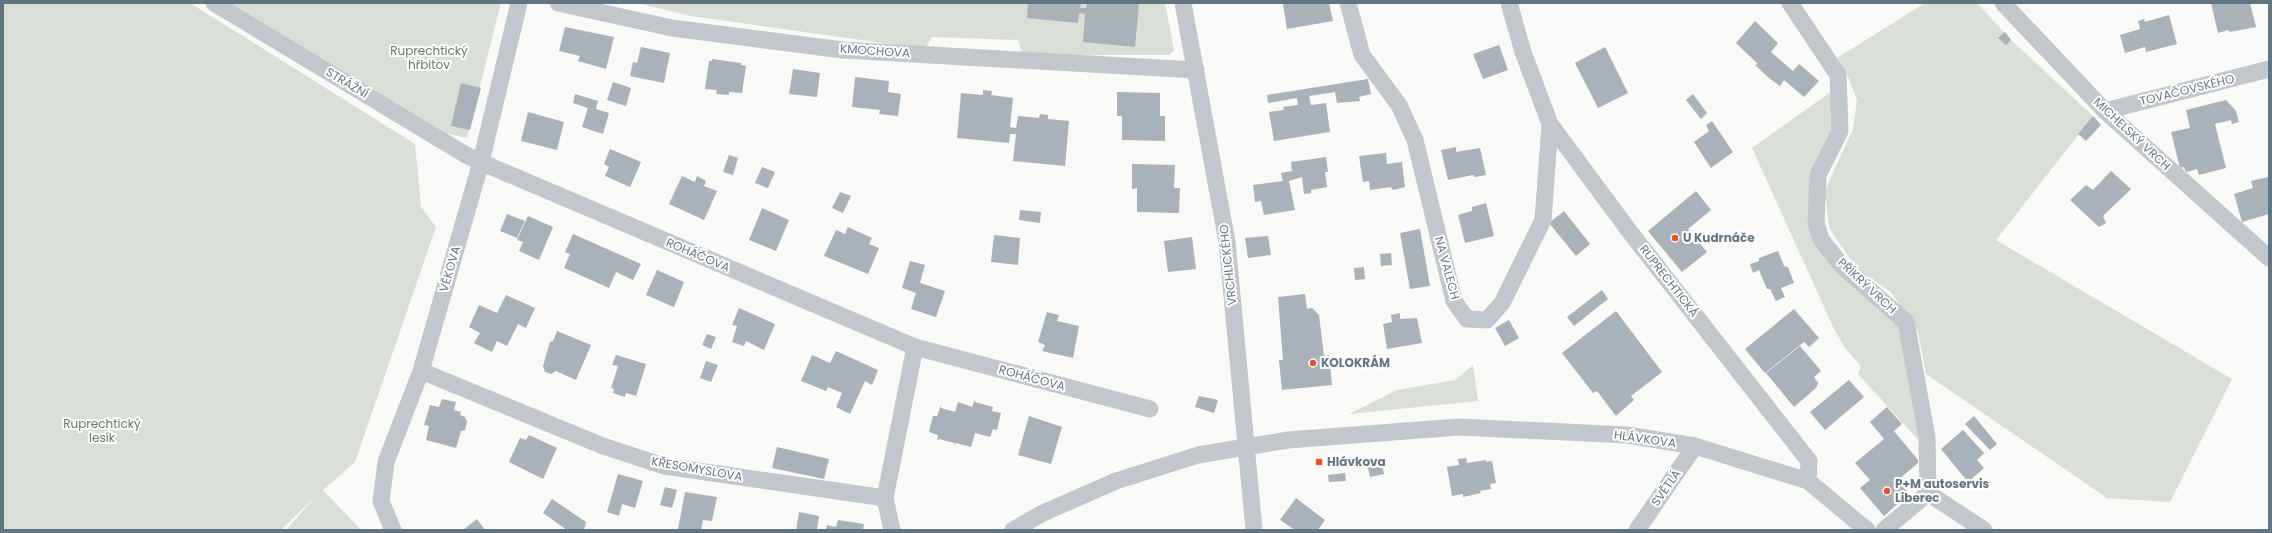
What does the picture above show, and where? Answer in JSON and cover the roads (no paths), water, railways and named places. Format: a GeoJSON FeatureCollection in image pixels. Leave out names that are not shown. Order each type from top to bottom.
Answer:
{"type":"FeatureCollection","features":[{"type":"Feature","properties":{"kind":"street","name":"STRÁŽNÍ"},"geometry":{"type":"LineString","coordinates":[[214,3],[480,162]]}},
{"type":"Feature","properties":{"kind":"street","name":"VĚKOVA"},"geometry":{"type":"LineString","coordinates":[[393,530],[381,501],[386,462],[420,371],[480,162],[519,3]]}},
{"type":"Feature","properties":{"kind":"street","name":"KMOCHOVA"},"geometry":{"type":"LineString","coordinates":[[558,3],[672,28],[843,50],[1196,70]]}},
{"type":"Feature","properties":{"kind":"street","name":"VRCHLICKÉHO"},"geometry":{"type":"LineString","coordinates":[[1183,3],[1227,242],[1254,530]]}},
{"type":"Feature","properties":{"kind":"street","name":"NA VALECH"},"geometry":{"type":"LineString","coordinates":[[1348,3],[1362,55],[1399,105],[1415,140],[1454,301],[1468,319],[1486,320],[1502,303],[1543,220],[1550,124]]}},
{"type":"Feature","properties":{"kind":"street","name":"RUPRECHTICKÁ"},"geometry":{"type":"LineString","coordinates":[[1509,3],[1523,52],[1550,124],[1630,232],[1809,461],[1808,481]]}},
{"type":"Feature","properties":{"kind":"street","name":"PŘÍKRÝ VRCH"},"geometry":{"type":"LineString","coordinates":[[1790,3],[1838,76],[1840,131],[1818,175],[1816,223],[1821,239],[1841,265],[1906,322],[1927,437],[1928,493]]}},
{"type":"Feature","properties":{"kind":"street","name":"MICHELSKÝ VRCH"},"geometry":{"type":"LineString","coordinates":[[2003,3],[2105,111],[2269,258]]}},
{"type":"Feature","properties":{"kind":"street","name":"TOVAČOVSKÉHO"},"geometry":{"type":"LineString","coordinates":[[2105,111],[2269,69]]}},
{"type":"Feature","properties":{"kind":"street","name":"ROHÁČOVA"},"geometry":{"type":"LineString","coordinates":[[480,162],[915,347],[1150,409]]}},
{"type":"Feature","properties":{"kind":"street"},"geometry":{"type":"LineString","coordinates":[[892,530],[885,498],[915,347]]}},
{"type":"Feature","properties":{"kind":"street","name":"KŘESOMYSLOVA"},"geometry":{"type":"LineString","coordinates":[[420,371],[603,446],[664,466],[885,498]]}},
{"type":"Feature","properties":{"kind":"street","name":"HLÁVKOVA"},"geometry":{"type":"LineString","coordinates":[[1013,530],[1043,514],[1116,481],[1198,455],[1288,440],[1459,427],[1627,435],[1695,446],[1808,481]]}},
{"type":"Feature","properties":{"kind":"street","name":"SVĚTLÁ"},"geometry":{"type":"LineString","coordinates":[[1637,530],[1695,446]]}},
{"type":"Feature","properties":{"kind":"street"},"geometry":{"type":"LineString","coordinates":[[1808,481],[1867,530]]}},
{"type":"Feature","properties":{"kind":"street"},"geometry":{"type":"LineString","coordinates":[[1884,530],[1928,493],[1984,530]]}},
{"type":"Feature","properties":{"kind":"place","name":"U Kudrnáče"},"geometry":{"type":"Point","coordinates":[1675,238]}},
{"type":"Feature","properties":{"kind":"place","name":"KOLOKRÁM"},"geometry":{"type":"Point","coordinates":[1313,363]}},
{"type":"Feature","properties":{"kind":"place","name":"Hlávkova"},"geometry":{"type":"Point","coordinates":[1319,462]}},
{"type":"Feature","properties":{"kind":"place","name":"P+M autoservis Liberec"},"geometry":{"type":"Point","coordinates":[1887,491]}},
{"type":"Feature","properties":{"kind":"park label","name":"Ruprechtický hřbitov"},"geometry":{"type":"Point","coordinates":[429,58]}},
{"type":"Feature","properties":{"kind":"park label","name":"Ruprechtický lesík"},"geometry":{"type":"Point","coordinates":[102,431]}}]}
